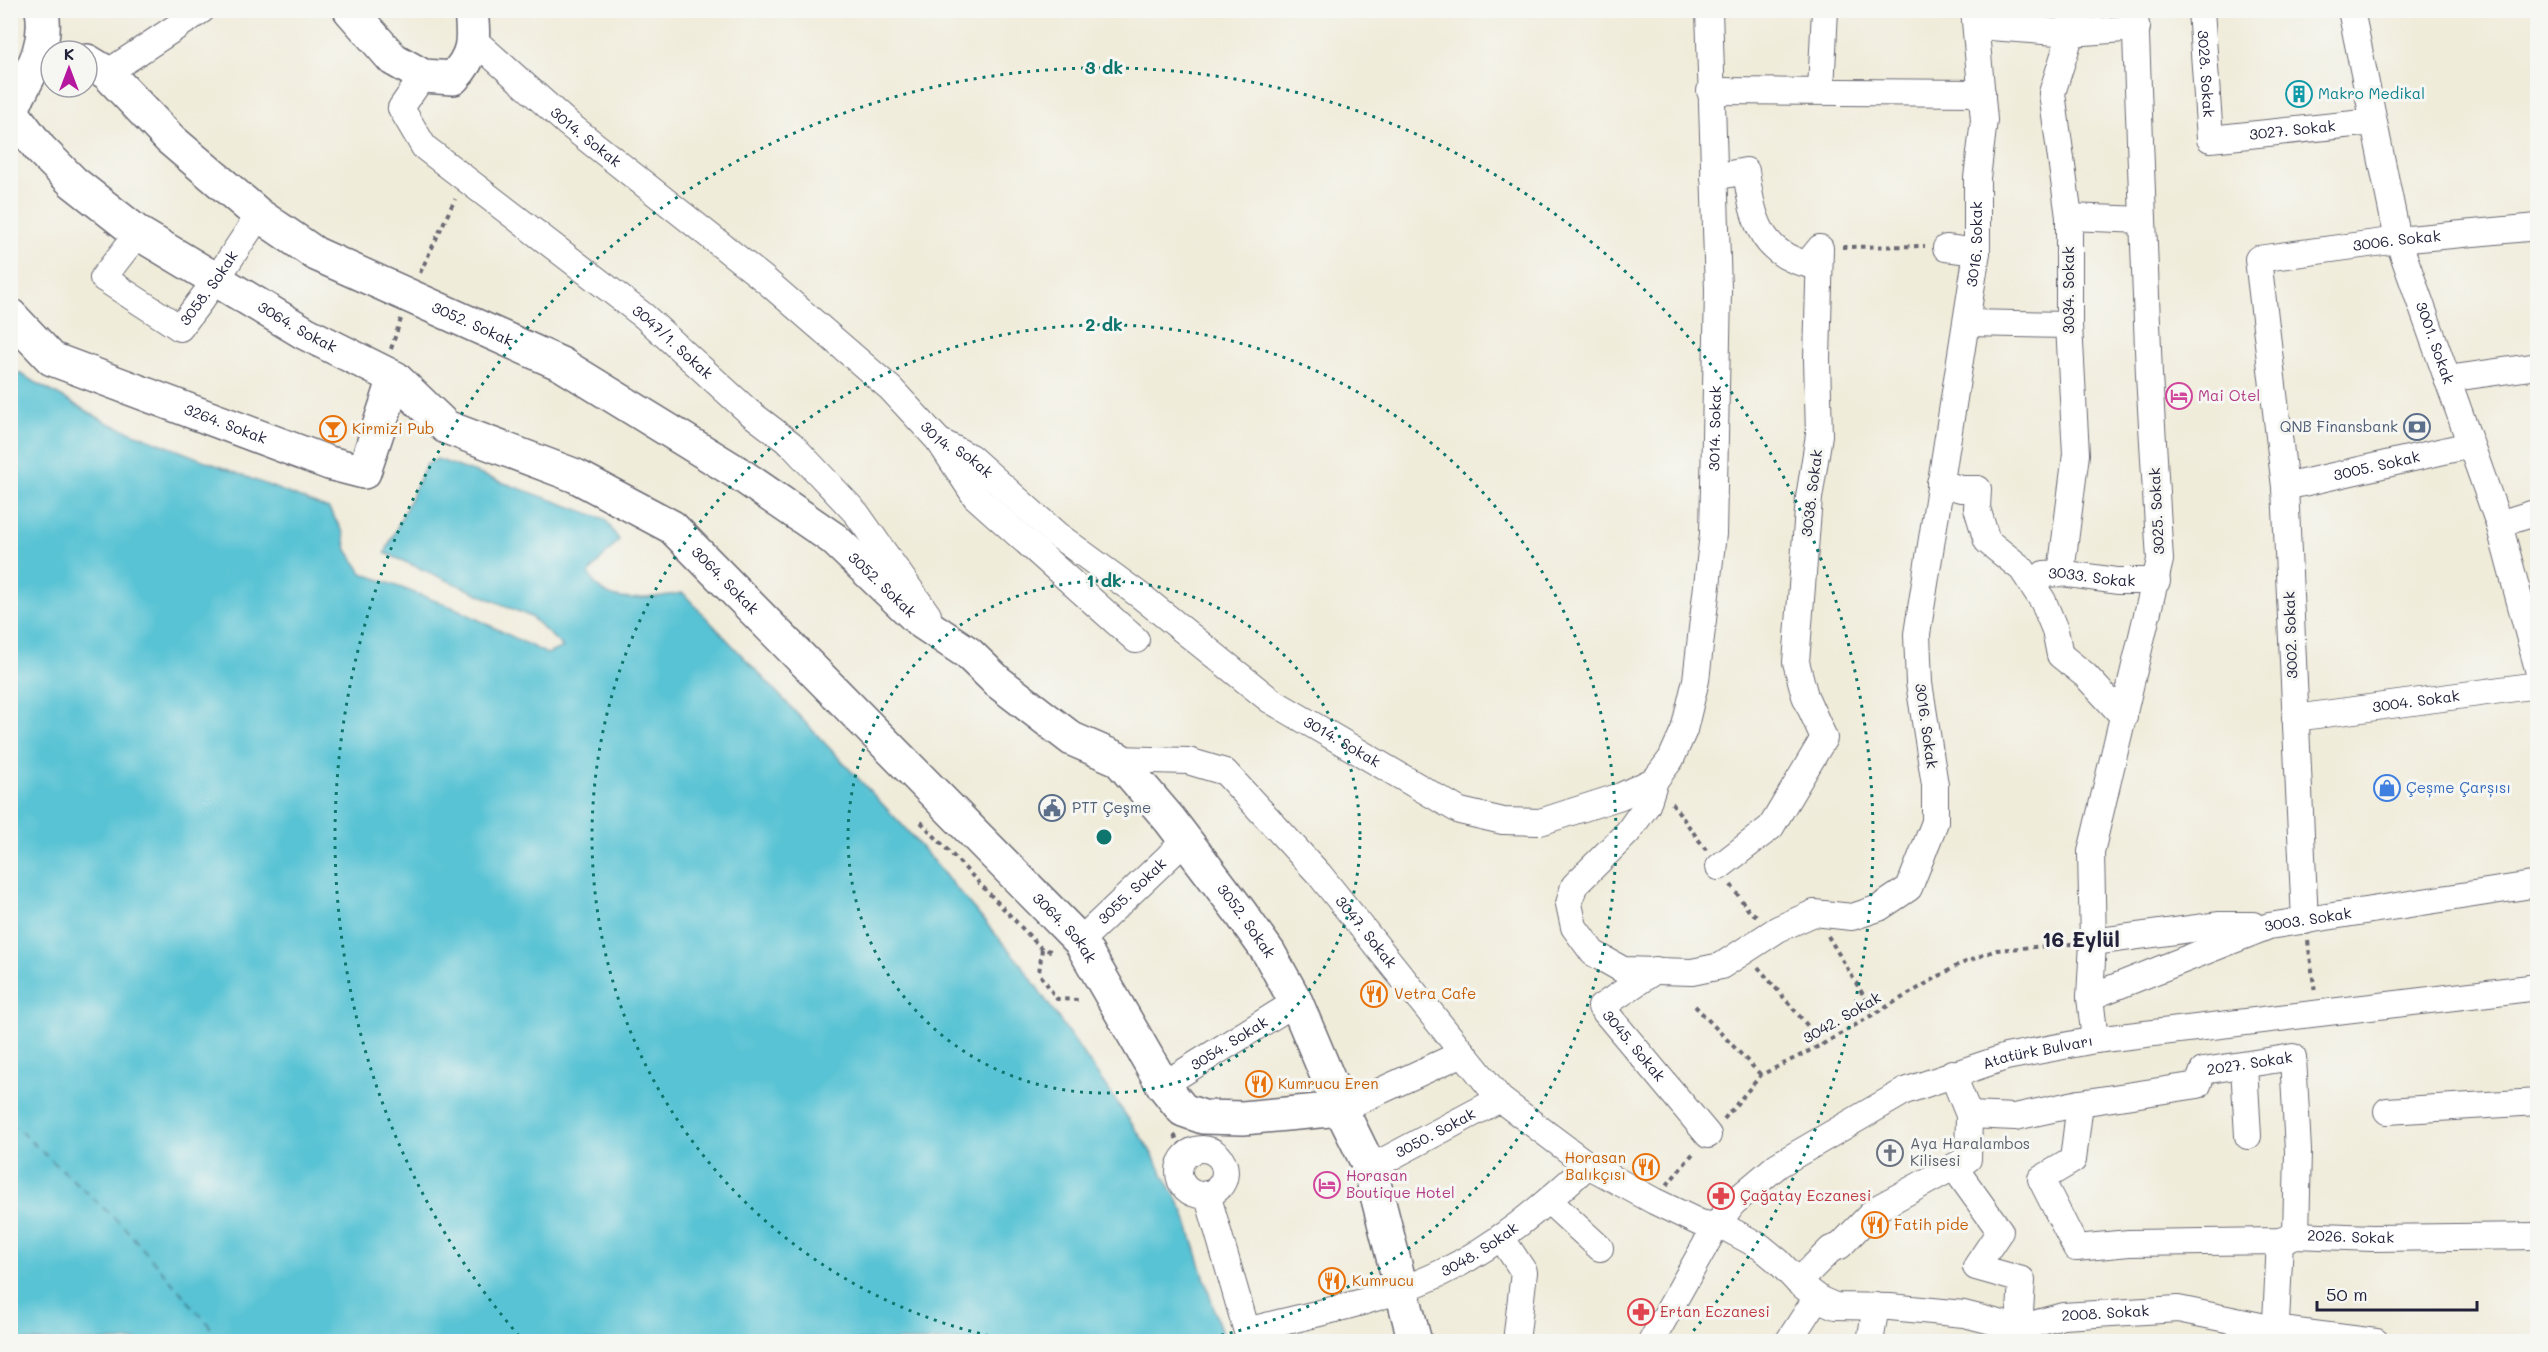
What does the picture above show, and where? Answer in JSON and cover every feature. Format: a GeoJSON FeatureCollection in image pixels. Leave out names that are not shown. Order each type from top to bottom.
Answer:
{"type":"FeatureCollection","features":[{"type":"Feature","properties":{"kind":"street"},"geometry":{"type":"LineString","coordinates":[[99,66],[202,10]]}},
{"type":"Feature","properties":{"kind":"street"},"geometry":{"type":"LineString","coordinates":[[350,10],[393,59],[423,76],[453,78],[468,63],[472,25]]}},
{"type":"Feature","properties":{"kind":"street","name":"3014. Sokak"},"geometry":{"type":"LineString","coordinates":[[472,25],[567,123],[764,279],[891,389],[939,441],[970,456],[1056,534],[1142,597],[1270,700],[1460,811],[1503,821],[1540,822],[1621,796],[1655,780],[1671,759],[1684,730],[1696,680],[1713,534],[1718,290],[1709,10]]}},
{"type":"Feature","properties":{"kind":"street"},"geometry":{"type":"LineString","coordinates":[[1821,90],[1826,10]]}},
{"type":"Feature","properties":{"kind":"street","name":"3028. Sokak"},"geometry":{"type":"LineString","coordinates":[[2201,10],[2210,139]]}},
{"type":"Feature","properties":{"kind":"street","name":"3001. Sokak"},"geometry":{"type":"LineString","coordinates":[[2351,10],[2398,240],[2499,524],[2538,669]]}},
{"type":"Feature","properties":{"kind":"street"},"geometry":{"type":"LineString","coordinates":[[1975,18],[2070,22],[2136,19]]}},
{"type":"Feature","properties":{"kind":"street","name":"3016. Sokak"},"geometry":{"type":"LineString","coordinates":[[1655,780],[1647,805],[1628,832],[1574,886],[1569,904],[1574,927],[1593,953],[1623,970],[1692,972],[1720,966],[1746,952],[1778,929],[1814,913],[1852,917],[1879,908],[1908,888],[1935,822],[1935,785],[1919,683],[1917,634],[1968,323],[1977,252],[1977,178],[1984,120],[1975,18]]}},
{"type":"Feature","properties":{"kind":"street","name":"3025. Sokak"},"geometry":{"type":"LineString","coordinates":[[2095,1040],[2090,997],[2093,942],[2091,852],[2157,581],[2160,560],[2143,220],[2136,19]]}},
{"type":"Feature","properties":{"kind":"street","name":"3034. Sokak"},"geometry":{"type":"LineString","coordinates":[[2061,573],[2076,454],[2069,325],[2069,217],[2052,93],[2070,22]]}},
{"type":"Feature","properties":{"kind":"street"},"geometry":{"type":"LineString","coordinates":[[11,112],[51,33]]}},
{"type":"Feature","properties":{"kind":"street","name":"3052. Sokak"},"geometry":{"type":"LineString","coordinates":[[99,69],[170,139],[258,215],[316,254],[571,370],[738,473],[834,539],[920,621],[968,654],[998,682],[1072,739],[1118,759],[1170,820],[1269,953],[1296,1002],[1341,1109],[1370,1168],[1415,1341]]}},
{"type":"Feature","properties":{"kind":"street","name":"3047/1. Sokak"},"geometry":{"type":"LineString","coordinates":[[423,76],[400,108],[424,147],[644,316],[749,412],[791,444],[857,514],[942,635]]}},
{"type":"Feature","properties":{"kind":"street"},"geometry":{"type":"LineString","coordinates":[[1710,91],[1821,90],[1982,93]]}},
{"type":"Feature","properties":{"kind":"street","name":"3064. Sokak"},"geometry":{"type":"LineString","coordinates":[[11,112],[40,149],[73,182],[138,233],[305,333],[395,378],[446,427],[576,476],[672,527],[1067,947],[1163,1086],[1183,1110],[1203,1118],[1243,1118],[1341,1109]]}},
{"type":"Feature","properties":{"kind":"street","name":"3027. Sokak"},"geometry":{"type":"LineString","coordinates":[[2210,139],[2373,122]]}},
{"type":"Feature","properties":{"kind":"street","name":"3038. Sokak"},"geometry":{"type":"LineString","coordinates":[[1714,177],[1746,171],[1758,230],[1791,261],[1807,264],[1820,248],[1817,359],[1820,435],[1809,498],[1796,662],[1805,696],[1824,738],[1771,827],[1719,867]]}},
{"type":"Feature","properties":{"kind":"street","name":"3058. Sokak"},"geometry":{"type":"LineString","coordinates":[[138,233],[103,278],[180,328],[216,280],[258,215]]}},
{"type":"Feature","properties":{"kind":"street"},"geometry":{"type":"LineString","coordinates":[[2069,217],[2143,220]]}},
{"type":"Feature","properties":{"kind":"street","name":"3006. Sokak"},"geometry":{"type":"LineString","coordinates":[[2258,259],[2398,240],[2538,227]]}},
{"type":"Feature","properties":{"kind":"street"},"geometry":{"type":"LineString","coordinates":[[1939,247],[1977,252]]}},
{"type":"Feature","properties":{"kind":"street","name":"3002. Sokak"},"geometry":{"type":"LineString","coordinates":[[2258,259],[2286,487],[2305,921]]}},
{"type":"Feature","properties":{"kind":"street","name":"3264. Sokak"},"geometry":{"type":"LineString","coordinates":[[10,315],[52,359],[329,463],[364,472],[395,378]]}},
{"type":"Feature","properties":{"kind":"street"},"geometry":{"type":"LineString","coordinates":[[1968,323],[2069,325]]}},
{"type":"Feature","properties":{"kind":"street"},"geometry":{"type":"LineString","coordinates":[[2447,379],[2538,366]]}},
{"type":"Feature","properties":{"kind":"street"},"geometry":{"type":"LineString","coordinates":[[939,441],[975,496],[1136,640]]}},
{"type":"Feature","properties":{"kind":"street","name":"3005. Sokak"},"geometry":{"type":"LineString","coordinates":[[2286,487],[2470,446]]}},
{"type":"Feature","properties":{"kind":"street"},"geometry":{"type":"LineString","coordinates":[[1940,483],[1961,489],[1978,489],[1977,508],[1987,542],[2022,568],[2043,601],[2055,630],[2060,655],[2085,675],[2124,717]]}},
{"type":"Feature","properties":{"kind":"street"},"geometry":{"type":"LineString","coordinates":[[2499,524],[2538,512]]}},
{"type":"Feature","properties":{"kind":"street","name":"3033. Sokak"},"geometry":{"type":"LineString","coordinates":[[2026,576],[2061,573],[2117,581],[2157,581]]}},
{"type":"Feature","properties":{"kind":"street","name":"3004. Sokak"},"geometry":{"type":"LineString","coordinates":[[2295,718],[2538,685]]}},
{"type":"Feature","properties":{"kind":"street","name":"3047. Sokak"},"geometry":{"type":"LineString","coordinates":[[1118,759],[1188,761],[1225,772],[1319,874],[1500,1099],[1588,1165],[1700,1223],[1716,1226]]}},
{"type":"Feature","properties":{"kind":"street","name":"3055. Sokak"},"geometry":{"type":"LineString","coordinates":[[1067,947],[1185,842]]}},
{"type":"Feature","properties":{"kind":"street","name":"3003. Sokak"},"geometry":{"type":"LineString","coordinates":[[2090,997],[2269,926],[2538,884]]}},
{"type":"Feature","properties":{"kind":"street"},"geometry":{"type":"LineString","coordinates":[[2093,942],[2220,926],[2269,926]]}},
{"type":"Feature","properties":{"kind":"street","name":"3045. Sokak"},"geometry":{"type":"LineString","coordinates":[[1656,970],[1601,1006],[1708,1135]]}},
{"type":"Feature","properties":{"kind":"street","name":"Atatürk Bulvarı"},"geometry":{"type":"LineString","coordinates":[[1651,1341],[1716,1226],[1733,1203],[1778,1165],[1905,1091],[1952,1073],[2006,1057],[2095,1040],[2538,987]]}},
{"type":"Feature","properties":{"kind":"street","name":"3054. Sokak"},"geometry":{"type":"LineString","coordinates":[[1163,1086],[1296,1002]]}},
{"type":"Feature","properties":{"kind":"street"},"geometry":{"type":"LineString","coordinates":[[1341,1109],[1463,1053]]}},
{"type":"Feature","properties":{"kind":"street","name":"2027. Sokak"},"geometry":{"type":"LineString","coordinates":[[1969,1115],[2015,1117],[2080,1103],[2198,1085],[2204,1071],[2293,1057],[2298,1151],[2288,1238]]}},
{"type":"Feature","properties":{"kind":"street"},"geometry":{"type":"LineString","coordinates":[[2244,1066],[2248,1136]]}},
{"type":"Feature","properties":{"kind":"street"},"geometry":{"type":"LineString","coordinates":[[1788,1341],[1807,1290],[1831,1249],[1840,1246],[1876,1209],[1968,1160],[1969,1115],[1952,1073]]}},
{"type":"Feature","properties":{"kind":"street","name":"3050. Sokak"},"geometry":{"type":"LineString","coordinates":[[1370,1168],[1500,1099]]}},
{"type":"Feature","properties":{"kind":"street"},"geometry":{"type":"LineString","coordinates":[[2387,1111],[2538,1102]]}},
{"type":"Feature","properties":{"kind":"street","name":"2026. Sokak"},"geometry":{"type":"LineString","coordinates":[[2080,1103],[2073,1160],[2041,1179],[2076,1248],[2130,1243],[2288,1238],[2538,1236]]}},
{"type":"Feature","properties":{"kind":"street"},"geometry":{"type":"LineString","coordinates":[[1208,1149],[1220,1157],[1224,1163],[1225,1178],[1221,1184],[1207,1194],[1195,1193],[1182,1183],[1179,1168],[1187,1154],[1194,1150],[1208,1149]]}},
{"type":"Feature","properties":{"kind":"street","name":"3048. Sokak"},"geometry":{"type":"LineString","coordinates":[[1248,1336],[1400,1290],[1441,1273],[1501,1237],[1549,1201],[1588,1165]]}},
{"type":"Feature","properties":{"kind":"street"},"geometry":{"type":"LineString","coordinates":[[1954,1167],[2000,1231],[1976,1267],[2022,1280],[2024,1334]]}},
{"type":"Feature","properties":{"kind":"street"},"geometry":{"type":"LineString","coordinates":[[1207,1194],[1248,1336]]}},
{"type":"Feature","properties":{"kind":"street"},"geometry":{"type":"LineString","coordinates":[[1549,1201],[1600,1248]]}},
{"type":"Feature","properties":{"kind":"street","name":"2008. Sokak"},"geometry":{"type":"LineString","coordinates":[[1716,1226],[1728,1229],[1761,1247],[1807,1290],[1834,1306],[1876,1306],[1964,1314],[2024,1334],[2063,1316],[2178,1310],[2275,1335],[2376,1341]]}},
{"type":"Feature","properties":{"kind":"street"},"geometry":{"type":"LineString","coordinates":[[1501,1237],[1524,1272],[1516,1341]]}},
{"type":"Feature","properties":{"kind":"street"},"geometry":{"type":"LineString","coordinates":[[2275,1335],[2288,1238]]}},
{"type":"Feature","properties":{"kind":"street"},"geometry":{"type":"LineString","coordinates":[[1870,1341],[1876,1306]]}},
{"type":"Feature","properties":{"kind":"path"},"geometry":{"type":"LineString","coordinates":[[1860,246],[1939,247]]}},
{"type":"Feature","properties":{"kind":"path"},"geometry":{"type":"LineString","coordinates":[[1655,780],[1749,911]]}},
{"type":"Feature","properties":{"kind":"path"},"geometry":{"type":"LineString","coordinates":[[914,814],[1042,949]]}},
{"type":"Feature","properties":{"kind":"path"},"geometry":{"type":"LineString","coordinates":[[1814,913],[1874,1013]]}},
{"type":"Feature","properties":{"kind":"path"},"geometry":{"type":"LineString","coordinates":[[2305,921],[2318,1012]]}},
{"type":"Feature","properties":{"kind":"path","name":"3042. Sokak"},"geometry":{"type":"LineString","coordinates":[[1654,1201],[1761,1075],[1823,1044],[1958,965],[1996,950],[2093,942]]}},
{"type":"Feature","properties":{"kind":"path"},"geometry":{"type":"LineString","coordinates":[[1042,949],[1067,947]]}},
{"type":"Feature","properties":{"kind":"path"},"geometry":{"type":"LineString","coordinates":[[1042,949],[1039,973],[1057,999],[1080,1000]]}},
{"type":"Feature","properties":{"kind":"path"},"geometry":{"type":"LineString","coordinates":[[1746,952],[1823,1044]]}},
{"type":"Feature","properties":{"kind":"path"},"geometry":{"type":"LineString","coordinates":[[1081,992],[1080,1000],[1087,1010]]}},
{"type":"Feature","properties":{"kind":"path"},"geometry":{"type":"LineString","coordinates":[[1695,1006],[1761,1075]]}},
{"type":"Feature","properties":{"kind":"path"},"geometry":{"type":"LineString","coordinates":[[1167,1126],[1187,1154]]}},
{"type":"Feature","properties":{"kind":"water"},"geometry":{"type":"Polygon","coordinates":[[[10,368],[108,423],[329,509],[343,532],[347,550],[362,573],[457,609],[547,654],[563,647],[531,617],[385,553],[426,465],[437,459],[605,519],[619,540],[589,573],[596,585],[606,593],[630,599],[683,593],[904,827],[1020,963],[1148,1147],[1184,1212],[1224,1341],[11,1341],[10,368]]]}},
{"type":"Feature","properties":{"kind":"ferry route"},"geometry":{"type":"LineString","coordinates":[[10,1122],[124,1227],[208,1324],[219,1342]]}},
{"type":"Feature","properties":{"kind":"place","name":"Makro Medikal"},"geometry":{"type":"Point","coordinates":[2299,94]}},
{"type":"Feature","properties":{"kind":"place","name":"Mai Otel"},"geometry":{"type":"Point","coordinates":[2179,396]}},
{"type":"Feature","properties":{"kind":"place","name":"QNB Finansbank"},"geometry":{"type":"Point","coordinates":[2417,427]}},
{"type":"Feature","properties":{"kind":"place","name":"Kirmizi Pub"},"geometry":{"type":"Point","coordinates":[333,429]}},
{"type":"Feature","properties":{"kind":"place","name":"Çeșme Çarșısı"},"geometry":{"type":"Point","coordinates":[2387,788]}},
{"type":"Feature","properties":{"kind":"place","name":"PTT Çeşme"},"geometry":{"type":"Point","coordinates":[1052,808]}},
{"type":"Feature","properties":{"kind":"place","name":"Vetra Cafe"},"geometry":{"type":"Point","coordinates":[1374,994]}},
{"type":"Feature","properties":{"kind":"place","name":"Kumrucu Eren"},"geometry":{"type":"Point","coordinates":[1259,1084]}},
{"type":"Feature","properties":{"kind":"place","name":"Aya Haralambos Kilisesi"},"geometry":{"type":"Point","coordinates":[1890,1153]}},
{"type":"Feature","properties":{"kind":"place","name":"Horasan Balıkçısı"},"geometry":{"type":"Point","coordinates":[1646,1167]}},
{"type":"Feature","properties":{"kind":"place","name":"Horasan Boutique Hotel"},"geometry":{"type":"Point","coordinates":[1327,1185]}},
{"type":"Feature","properties":{"kind":"place","name":"Çağatay Eczanesi"},"geometry":{"type":"Point","coordinates":[1721,1196]}},
{"type":"Feature","properties":{"kind":"place","name":"Fatih pide"},"geometry":{"type":"Point","coordinates":[1875,1225]}},
{"type":"Feature","properties":{"kind":"place","name":"Kumrucu"},"geometry":{"type":"Point","coordinates":[1332,1281]}},
{"type":"Feature","properties":{"kind":"place","name":"Ertan Eczanesi"},"geometry":{"type":"Point","coordinates":[1641,1312]}},
{"type":"Feature","properties":{"kind":"district","name":"16 Eylül"},"geometry":{"type":"Point","coordinates":[2081,940]}}]}
